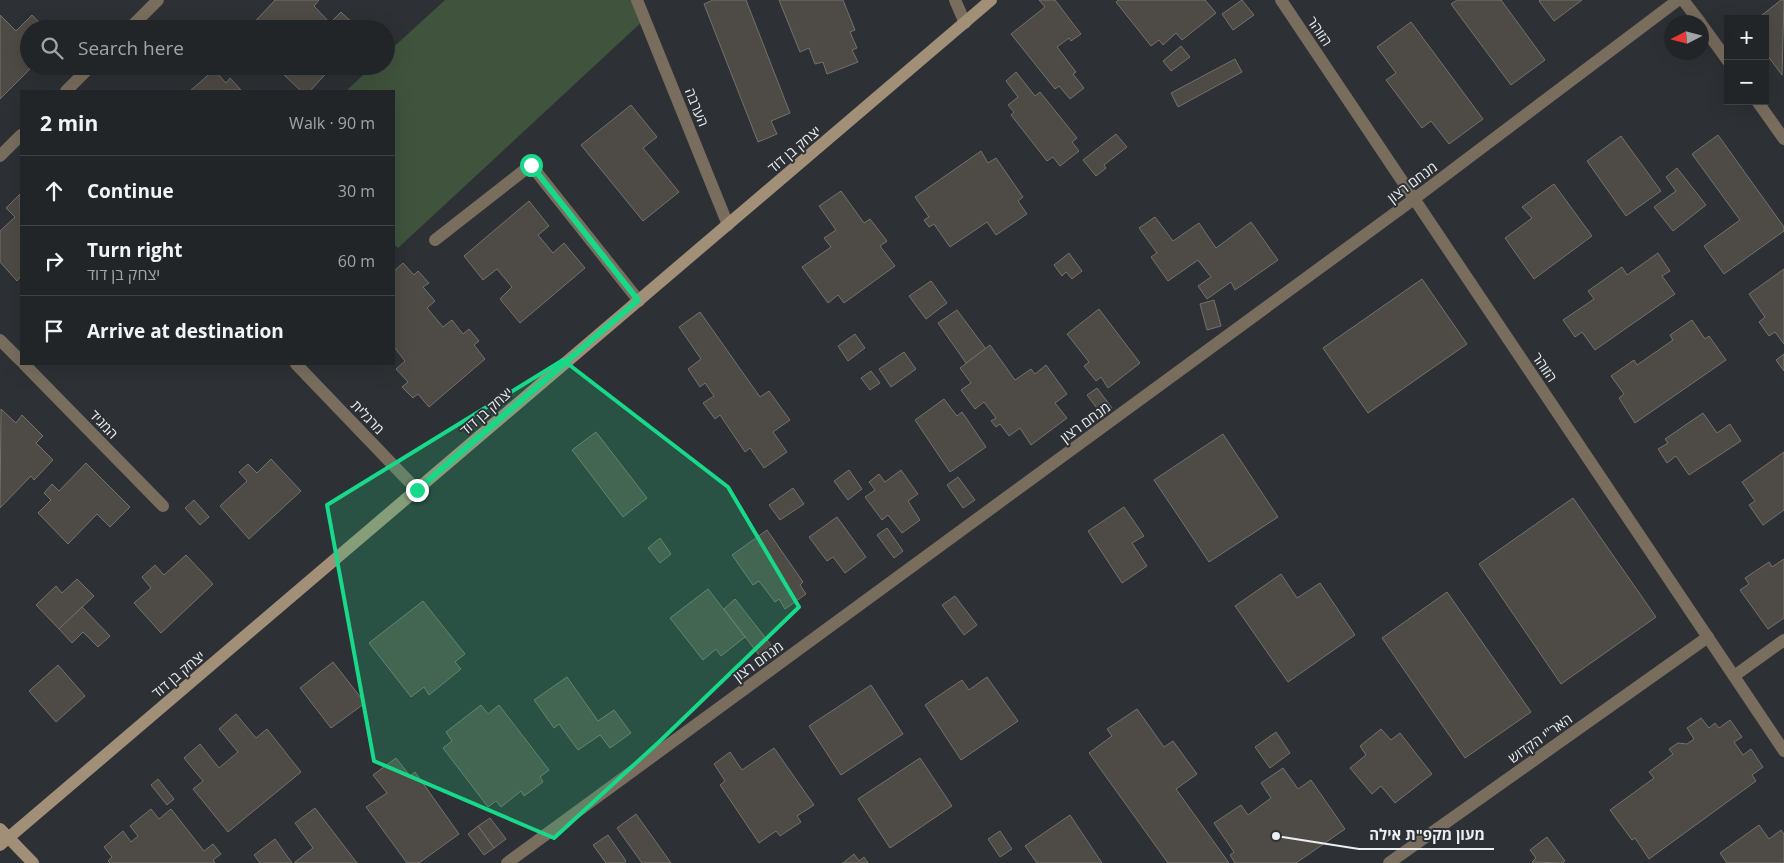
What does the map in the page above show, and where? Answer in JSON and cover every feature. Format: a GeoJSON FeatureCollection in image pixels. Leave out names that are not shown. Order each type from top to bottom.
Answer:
{"type":"FeatureCollection","features":[{"type":"Feature","properties":{"kind":"street"},"geometry":{"type":"LineString","coordinates":[[138,20],[158,0]]}},
{"type":"Feature","properties":{"kind":"street","name":"הערבה"},"geometry":{"type":"LineString","coordinates":[[637,0],[728,225]]}},
{"type":"Feature","properties":{"kind":"street"},"geometry":{"type":"LineString","coordinates":[[955,0],[964,23]]}},
{"type":"Feature","properties":{"kind":"street","name":"יצחק בן דוד"},"geometry":{"type":"LineString","coordinates":[[3,837],[417,490],[728,225],[964,23],[979,4],[992,0]]}},
{"type":"Feature","properties":{"kind":"street","name":"הזוהר"},"geometry":{"type":"LineString","coordinates":[[1281,0],[1784,751]]}},
{"type":"Feature","properties":{"kind":"street","name":"מנחם רצון"},"geometry":{"type":"LineString","coordinates":[[507,863],[1414,199],[1678,0]]}},
{"type":"Feature","properties":{"kind":"street"},"geometry":{"type":"LineString","coordinates":[[1683,0],[1694,15]]}},
{"type":"Feature","properties":{"kind":"street"},"geometry":{"type":"LineString","coordinates":[[1709,35],[1727,60]]}},
{"type":"Feature","properties":{"kind":"street"},"geometry":{"type":"LineString","coordinates":[[67,90],[82,75]]}},
{"type":"Feature","properties":{"kind":"street"},"geometry":{"type":"LineString","coordinates":[[1760,105],[1784,139]]}},
{"type":"Feature","properties":{"kind":"street"},"geometry":{"type":"LineString","coordinates":[[0,156],[20,136]]}},
{"type":"Feature","properties":{"kind":"street"},"geometry":{"type":"LineString","coordinates":[[435,240],[531,165],[638,300]]}},
{"type":"Feature","properties":{"kind":"street","name":"המגיד"},"geometry":{"type":"LineString","coordinates":[[0,340],[20,360]]}},
{"type":"Feature","properties":{"kind":"street","name":"המגיד"},"geometry":{"type":"LineString","coordinates":[[25,365],[163,506]]}},
{"type":"Feature","properties":{"kind":"street","name":"מרגלית"},"geometry":{"type":"LineString","coordinates":[[297,365],[417,490]]}},
{"type":"Feature","properties":{"kind":"street","name":"האר\"י הקדוש"},"geometry":{"type":"LineString","coordinates":[[1389,863],[1708,637]]}},
{"type":"Feature","properties":{"kind":"street"},"geometry":{"type":"LineString","coordinates":[[1734,676],[1784,640]]}},
{"type":"Feature","properties":{"kind":"street"},"geometry":{"type":"LineString","coordinates":[[3,837],[33,863]]}},
{"type":"Feature","properties":{"kind":"highlighted area"},"geometry":{"type":"Polygon","coordinates":[[[563,360],[728,487],[799,607],[659,742],[554,838],[374,761],[327,505],[563,360]]]}},
{"type":"Feature","properties":{"kind":"green space"},"geometry":{"type":"Polygon","coordinates":[[[445,0],[637,0],[645,19],[398,248],[395,245],[395,90],[347,90],[363,75],[395,75],[395,46],[445,0]]]}},
{"type":"Feature","properties":{"kind":"building"},"geometry":{"type":"Polygon","coordinates":[[[275,0],[319,0],[314,6],[327,20],[256,20],[275,0]]]}},
{"type":"Feature","properties":{"kind":"building"},"geometry":{"type":"Polygon","coordinates":[[[713,0],[746,0],[790,113],[771,121],[777,134],[758,142],[704,4],[713,0]]]}},
{"type":"Feature","properties":{"kind":"building"},"geometry":{"type":"Polygon","coordinates":[[[779,0],[843,0],[855,30],[850,32],[857,48],[852,50],[858,62],[827,74],[823,62],[815,64],[809,48],[800,52],[779,0]]]}},
{"type":"Feature","properties":{"kind":"building"},"geometry":{"type":"Polygon","coordinates":[[[1039,0],[1055,0],[1081,34],[1071,41],[1069,38],[1057,47],[1076,72],[1073,74],[1084,88],[1070,99],[1059,86],[1055,89],[1011,34],[1045,7],[1039,0]]]}},
{"type":"Feature","properties":{"kind":"building"},"geometry":{"type":"Polygon","coordinates":[[[1118,0],[1205,0],[1216,13],[1182,40],[1176,33],[1163,45],[1159,40],[1151,46],[1116,2],[1118,0]]]}},
{"type":"Feature","properties":{"kind":"building"},"geometry":{"type":"Polygon","coordinates":[[[1242,0],[1254,15],[1233,30],[1222,14],[1242,0]]]}},
{"type":"Feature","properties":{"kind":"building"},"geometry":{"type":"Polygon","coordinates":[[[1457,0],[1501,0],[1545,60],[1511,85],[1451,4],[1457,0]]]}},
{"type":"Feature","properties":{"kind":"building"},"geometry":{"type":"Polygon","coordinates":[[[1540,0],[1582,0],[1554,21],[1540,0]]]}},
{"type":"Feature","properties":{"kind":"building"},"geometry":{"type":"Polygon","coordinates":[[[1781,0],[1784,0],[1782,75],[1769,57],[1769,15],[1762,15],[1781,0]]]}},
{"type":"Feature","properties":{"kind":"building"},"geometry":{"type":"Polygon","coordinates":[[[341,12],[349,20],[333,20],[341,12]]]}},
{"type":"Feature","properties":{"kind":"building"},"geometry":{"type":"Polygon","coordinates":[[[0,15],[16,31],[20,27],[20,75],[24,75],[0,99],[0,15]]]}},
{"type":"Feature","properties":{"kind":"building"},"geometry":{"type":"Polygon","coordinates":[[[32,15],[37,20],[27,20],[32,15]]]}},
{"type":"Feature","properties":{"kind":"building"},"geometry":{"type":"Polygon","coordinates":[[[1411,22],[1483,119],[1449,144],[1431,121],[1422,128],[1386,80],[1396,73],[1377,47],[1411,22]]]}},
{"type":"Feature","properties":{"kind":"building"},"geometry":{"type":"Polygon","coordinates":[[[1181,46],[1190,57],[1171,71],[1163,61],[1181,46]]]}},
{"type":"Feature","properties":{"kind":"building"},"geometry":{"type":"Polygon","coordinates":[[[1235,59],[1242,72],[1178,107],[1171,93],[1235,59]]]}},
{"type":"Feature","properties":{"kind":"building"},"geometry":{"type":"Polygon","coordinates":[[[1016,72],[1035,96],[1040,92],[1077,138],[1072,142],[1079,151],[1060,166],[1053,157],[1047,161],[1011,115],[1014,112],[1008,105],[1018,97],[1006,81],[1016,72]]]}},
{"type":"Feature","properties":{"kind":"building"},"geometry":{"type":"Polygon","coordinates":[[[208,75],[219,75],[226,83],[230,78],[241,90],[191,90],[208,75]]]}},
{"type":"Feature","properties":{"kind":"building"},"geometry":{"type":"Polygon","coordinates":[[[284,75],[325,75],[311,90],[300,90],[284,75]]]}},
{"type":"Feature","properties":{"kind":"building"},"geometry":{"type":"Polygon","coordinates":[[[631,105],[657,137],[643,148],[679,192],[643,221],[581,145],[631,105]]]}},
{"type":"Feature","properties":{"kind":"building"},"geometry":{"type":"Polygon","coordinates":[[[1116,134],[1127,147],[1104,165],[1106,168],[1096,176],[1083,160],[1116,134]]]}},
{"type":"Feature","properties":{"kind":"building"},"geometry":{"type":"Polygon","coordinates":[[[1718,135],[1784,227],[1784,231],[1724,274],[1704,246],[1740,220],[1692,154],[1718,135]]]}},
{"type":"Feature","properties":{"kind":"building"},"geometry":{"type":"Polygon","coordinates":[[[1621,136],[1661,191],[1626,216],[1587,161],[1621,136]]]}},
{"type":"Feature","properties":{"kind":"building"},"geometry":{"type":"Polygon","coordinates":[[[981,151],[988,163],[996,158],[1023,197],[1018,201],[1027,214],[996,235],[987,222],[950,247],[934,224],[929,227],[924,220],[929,217],[915,197],[981,151]]]}},
{"type":"Feature","properties":{"kind":"building"},"geometry":{"type":"Polygon","coordinates":[[[1677,168],[1706,205],[1673,231],[1654,207],[1676,191],[1666,177],[1677,168]]]}},
{"type":"Feature","properties":{"kind":"building"},"geometry":{"type":"Polygon","coordinates":[[[1554,184],[1592,236],[1534,279],[1505,238],[1532,218],[1522,207],[1554,184]]]}},
{"type":"Feature","properties":{"kind":"building"},"geometry":{"type":"Polygon","coordinates":[[[841,191],[864,223],[870,219],[887,241],[880,246],[895,266],[844,303],[838,295],[828,303],[802,267],[831,247],[824,238],[836,230],[819,206],[841,191]]]}},
{"type":"Feature","properties":{"kind":"building"},"geometry":{"type":"Polygon","coordinates":[[[20,194],[20,277],[17,281],[0,262],[0,231],[15,217],[6,208],[20,194]]]}},
{"type":"Feature","properties":{"kind":"building"},"geometry":{"type":"Polygon","coordinates":[[[529,201],[549,226],[538,235],[553,253],[564,243],[585,268],[520,323],[500,299],[512,287],[497,269],[483,280],[464,256],[529,201]]]}},
{"type":"Feature","properties":{"kind":"building"},"geometry":{"type":"Polygon","coordinates":[[[1155,217],[1173,241],[1199,223],[1216,248],[1251,222],[1278,260],[1235,290],[1231,282],[1207,299],[1198,286],[1211,277],[1198,260],[1168,281],[1151,257],[1157,253],[1139,228],[1155,217]]]}},
{"type":"Feature","properties":{"kind":"building"},"geometry":{"type":"Polygon","coordinates":[[[1069,253],[1082,271],[1072,279],[1066,272],[1062,276],[1054,265],[1069,253]]]}},
{"type":"Feature","properties":{"kind":"building"},"geometry":{"type":"Polygon","coordinates":[[[1658,253],[1670,271],[1662,276],[1675,294],[1595,350],[1582,332],[1575,337],[1563,320],[1594,299],[1588,291],[1622,267],[1627,275],[1658,253]]]}},
{"type":"Feature","properties":{"kind":"building"},"geometry":{"type":"Polygon","coordinates":[[[403,263],[414,275],[418,271],[429,283],[423,287],[435,301],[427,308],[443,327],[452,320],[463,334],[469,329],[479,341],[474,345],[485,359],[429,407],[418,394],[413,398],[402,387],[408,382],[396,369],[405,361],[395,348],[395,270],[403,263]]]}},
{"type":"Feature","properties":{"kind":"building"},"geometry":{"type":"Polygon","coordinates":[[[1784,269],[1784,344],[1775,332],[1769,336],[1759,322],[1765,317],[1749,294],[1784,269]]]}},
{"type":"Feature","properties":{"kind":"building"},"geometry":{"type":"Polygon","coordinates":[[[1422,279],[1467,344],[1368,413],[1323,348],[1422,279]]]}},
{"type":"Feature","properties":{"kind":"building"},"geometry":{"type":"Polygon","coordinates":[[[931,281],[947,303],[926,319],[909,296],[931,281]]]}},
{"type":"Feature","properties":{"kind":"building"},"geometry":{"type":"Polygon","coordinates":[[[1214,300],[1221,326],[1207,330],[1200,304],[1214,300]]]}},
{"type":"Feature","properties":{"kind":"building"},"geometry":{"type":"Polygon","coordinates":[[[1099,309],[1140,363],[1108,388],[1101,377],[1096,381],[1084,366],[1089,362],[1067,334],[1099,309]]]}},
{"type":"Feature","properties":{"kind":"building"},"geometry":{"type":"Polygon","coordinates":[[[957,310],[986,349],[966,363],[938,323],[957,310]]]}},
{"type":"Feature","properties":{"kind":"building"},"geometry":{"type":"Polygon","coordinates":[[[700,312],[760,397],[769,391],[790,420],[773,432],[787,452],[764,468],[750,448],[745,452],[720,415],[715,419],[703,403],[714,396],[705,383],[700,387],[688,369],[701,359],[679,327],[700,312]]]}},
{"type":"Feature","properties":{"kind":"building"},"geometry":{"type":"Polygon","coordinates":[[[1692,320],[1705,339],[1709,336],[1726,360],[1635,423],[1619,398],[1624,394],[1611,376],[1634,360],[1637,365],[1673,340],[1670,335],[1692,320]]]}},
{"type":"Feature","properties":{"kind":"building"},"geometry":{"type":"Polygon","coordinates":[[[855,334],[865,348],[848,361],[838,346],[855,334]]]}},
{"type":"Feature","properties":{"kind":"building"},"geometry":{"type":"Polygon","coordinates":[[[990,345],[1015,380],[1031,369],[1035,374],[1046,365],[1067,394],[1055,403],[1067,418],[1031,445],[1020,428],[1009,436],[1000,424],[996,427],[991,421],[996,418],[984,402],[975,409],[961,390],[971,383],[960,368],[990,345]]]}},
{"type":"Feature","properties":{"kind":"building"},"geometry":{"type":"Polygon","coordinates":[[[904,352],[916,369],[891,387],[879,369],[904,352]]]}},
{"type":"Feature","properties":{"kind":"building"},"geometry":{"type":"Polygon","coordinates":[[[1784,354],[1784,371],[1776,360],[1784,354]]]}},
{"type":"Feature","properties":{"kind":"building"},"geometry":{"type":"Polygon","coordinates":[[[871,371],[880,383],[870,390],[861,378],[871,371]]]}},
{"type":"Feature","properties":{"kind":"building"},"geometry":{"type":"Polygon","coordinates":[[[1097,388],[1112,408],[1102,415],[1087,395],[1097,388]]]}},
{"type":"Feature","properties":{"kind":"building"},"geometry":{"type":"Polygon","coordinates":[[[944,399],[957,416],[962,412],[986,447],[950,472],[915,420],[944,399]]]}},
{"type":"Feature","properties":{"kind":"building"},"geometry":{"type":"Polygon","coordinates":[[[1,409],[16,423],[22,415],[43,436],[36,443],[53,460],[34,480],[31,476],[0,508],[1,409]]]}},
{"type":"Feature","properties":{"kind":"building"},"geometry":{"type":"Polygon","coordinates":[[[1703,413],[1717,433],[1730,424],[1741,441],[1689,475],[1676,456],[1667,463],[1658,449],[1668,443],[1665,439],[1703,413]]]}},
{"type":"Feature","properties":{"kind":"building"},"geometry":{"type":"Polygon","coordinates":[[[596,432],[647,498],[623,517],[572,450],[596,432]]]}},
{"type":"Feature","properties":{"kind":"building"},"geometry":{"type":"Polygon","coordinates":[[[1223,434],[1278,517],[1209,562],[1154,480],[1223,434]]]}},
{"type":"Feature","properties":{"kind":"building"},"geometry":{"type":"Polygon","coordinates":[[[1784,452],[1784,510],[1763,525],[1749,505],[1755,501],[1742,482],[1784,452]]]}},
{"type":"Feature","properties":{"kind":"building"},"geometry":{"type":"Polygon","coordinates":[[[271,459],[301,491],[249,539],[220,506],[247,481],[239,472],[248,464],[257,473],[271,459]]]}},
{"type":"Feature","properties":{"kind":"building"},"geometry":{"type":"Polygon","coordinates":[[[86,463],[130,507],[110,527],[97,514],[68,544],[38,513],[51,500],[44,493],[52,484],[59,491],[86,463]]]}},
{"type":"Feature","properties":{"kind":"building"},"geometry":{"type":"Polygon","coordinates":[[[849,470],[862,489],[848,500],[834,481],[849,470]]]}},
{"type":"Feature","properties":{"kind":"building"},"geometry":{"type":"Polygon","coordinates":[[[901,470],[918,494],[908,501],[920,520],[902,533],[888,515],[882,520],[865,497],[875,490],[869,482],[879,474],[885,482],[901,470]]]}},
{"type":"Feature","properties":{"kind":"building"},"geometry":{"type":"Polygon","coordinates":[[[958,477],[975,500],[963,508],[947,485],[958,477]]]}},
{"type":"Feature","properties":{"kind":"building"},"geometry":{"type":"Polygon","coordinates":[[[793,488],[804,504],[780,520],[769,505],[793,488]]]}},
{"type":"Feature","properties":{"kind":"building"},"geometry":{"type":"Polygon","coordinates":[[[1573,498],[1656,617],[1561,684],[1479,564],[1573,498]]]}},
{"type":"Feature","properties":{"kind":"building"},"geometry":{"type":"Polygon","coordinates":[[[194,500],[209,517],[200,525],[185,508],[194,500]]]}},
{"type":"Feature","properties":{"kind":"building"},"geometry":{"type":"Polygon","coordinates":[[[1124,507],[1144,536],[1132,543],[1147,566],[1122,583],[1088,531],[1124,507]]]}},
{"type":"Feature","properties":{"kind":"building"},"geometry":{"type":"Polygon","coordinates":[[[837,517],[866,557],[845,573],[833,557],[827,561],[809,537],[837,517]]]}},
{"type":"Feature","properties":{"kind":"building"},"geometry":{"type":"Polygon","coordinates":[[[887,528],[903,551],[894,558],[877,535],[887,528]]]}},
{"type":"Feature","properties":{"kind":"building"},"geometry":{"type":"Polygon","coordinates":[[[767,530],[803,582],[800,585],[806,594],[785,609],[779,599],[775,602],[759,581],[753,585],[732,555],[767,530]]]}},
{"type":"Feature","properties":{"kind":"building"},"geometry":{"type":"Polygon","coordinates":[[[660,538],[671,554],[660,563],[648,548],[660,538]]]}},
{"type":"Feature","properties":{"kind":"building"},"geometry":{"type":"Polygon","coordinates":[[[186,555],[213,584],[161,633],[134,603],[151,588],[142,577],[155,565],[164,575],[186,555]]]}},
{"type":"Feature","properties":{"kind":"building"},"geometry":{"type":"Polygon","coordinates":[[[1784,559],[1784,618],[1768,629],[1740,590],[1749,584],[1745,578],[1769,562],[1772,567],[1784,559]]]}},
{"type":"Feature","properties":{"kind":"building"},"geometry":{"type":"Polygon","coordinates":[[[1281,574],[1297,598],[1320,583],[1355,635],[1288,682],[1235,606],[1281,574]]]}},
{"type":"Feature","properties":{"kind":"building"},"geometry":{"type":"Polygon","coordinates":[[[77,579],[94,596],[59,629],[36,605],[56,586],[62,593],[77,579]]]}},
{"type":"Feature","properties":{"kind":"building"},"geometry":{"type":"Polygon","coordinates":[[[708,589],[745,637],[721,656],[716,649],[703,660],[670,618],[708,589]]]}},
{"type":"Feature","properties":{"kind":"building"},"geometry":{"type":"Polygon","coordinates":[[[1447,592],[1531,712],[1465,758],[1382,638],[1447,592]]]}},
{"type":"Feature","properties":{"kind":"building"},"geometry":{"type":"Polygon","coordinates":[[[955,596],[977,625],[964,635],[942,605],[955,596]]]}},
{"type":"Feature","properties":{"kind":"building"},"geometry":{"type":"Polygon","coordinates":[[[735,599],[771,645],[759,655],[724,609],[735,599]]]}},
{"type":"Feature","properties":{"kind":"building"},"geometry":{"type":"Polygon","coordinates":[[[423,601],[465,654],[455,662],[461,669],[429,695],[424,687],[411,697],[369,643],[423,601]]]}},
{"type":"Feature","properties":{"kind":"building"},"geometry":{"type":"Polygon","coordinates":[[[82,607],[110,636],[98,647],[83,632],[72,643],[59,629],[82,607]]]}},
{"type":"Feature","properties":{"kind":"building"},"geometry":{"type":"Polygon","coordinates":[[[333,662],[365,703],[331,728],[300,688],[333,662]]]}},
{"type":"Feature","properties":{"kind":"building"},"geometry":{"type":"Polygon","coordinates":[[[58,665],[85,696],[56,722],[29,691],[58,665]]]}},
{"type":"Feature","properties":{"kind":"building"},"geometry":{"type":"Polygon","coordinates":[[[567,677],[598,721],[614,710],[631,733],[610,748],[600,735],[578,750],[559,724],[554,728],[534,700],[567,677]]]}},
{"type":"Feature","properties":{"kind":"building"},"geometry":{"type":"Polygon","coordinates":[[[987,677],[1018,721],[961,760],[925,705],[962,680],[969,690],[987,677]]]}},
{"type":"Feature","properties":{"kind":"building"},"geometry":{"type":"Polygon","coordinates":[[[871,685],[903,734],[841,775],[809,726],[871,685]]]}},
{"type":"Feature","properties":{"kind":"building"},"geometry":{"type":"Polygon","coordinates":[[[481,705],[488,714],[499,705],[549,770],[540,777],[543,782],[524,796],[521,791],[501,807],[496,801],[488,807],[443,748],[452,741],[446,732],[481,705]]]}},
{"type":"Feature","properties":{"kind":"building"},"geometry":{"type":"Polygon","coordinates":[[[1137,709],[1164,747],[1173,741],[1197,774],[1176,789],[1229,863],[1168,863],[1089,753],[1112,736],[1107,729],[1137,709]]]}},
{"type":"Feature","properties":{"kind":"building"},"geometry":{"type":"Polygon","coordinates":[[[236,714],[256,738],[267,729],[301,772],[228,832],[193,789],[203,781],[184,758],[200,744],[219,768],[238,752],[219,729],[236,714]]]}},
{"type":"Feature","properties":{"kind":"building"},"geometry":{"type":"Polygon","coordinates":[[[1701,718],[1709,728],[1715,723],[1719,728],[1730,720],[1742,737],[1734,742],[1743,755],[1751,749],[1763,767],[1752,775],[1756,781],[1649,859],[1635,838],[1632,840],[1610,810],[1654,778],[1649,772],[1673,754],[1669,749],[1678,743],[1687,744],[1694,739],[1687,728],[1701,718]]]}},
{"type":"Feature","properties":{"kind":"building"},"geometry":{"type":"Polygon","coordinates":[[[1381,729],[1391,740],[1400,733],[1432,774],[1395,803],[1381,786],[1372,794],[1350,768],[1366,755],[1360,746],[1381,729]]]}},
{"type":"Feature","properties":{"kind":"building"},"geometry":{"type":"Polygon","coordinates":[[[1276,732],[1290,753],[1270,768],[1255,747],[1276,732]]]}},
{"type":"Feature","properties":{"kind":"building"},"geometry":{"type":"Polygon","coordinates":[[[774,748],[814,805],[797,816],[801,822],[780,836],[776,831],[759,843],[720,785],[725,781],[714,764],[730,752],[742,770],[774,748]]]}},
{"type":"Feature","properties":{"kind":"building"},"geometry":{"type":"Polygon","coordinates":[[[396,758],[410,776],[415,772],[459,834],[419,863],[407,863],[366,807],[387,793],[373,775],[396,758]]]}},
{"type":"Feature","properties":{"kind":"building"},"geometry":{"type":"Polygon","coordinates":[[[920,758],[952,806],[890,848],[858,799],[920,758]]]}},
{"type":"Feature","properties":{"kind":"building"},"geometry":{"type":"Polygon","coordinates":[[[1283,768],[1298,789],[1311,780],[1345,829],[1296,863],[1235,863],[1230,855],[1234,852],[1214,823],[1241,805],[1248,815],[1271,798],[1261,783],[1283,768]]]}},
{"type":"Feature","properties":{"kind":"building"},"geometry":{"type":"Polygon","coordinates":[[[158,779],[174,799],[167,805],[151,785],[158,779]]]}},
{"type":"Feature","properties":{"kind":"building"},"geometry":{"type":"Polygon","coordinates":[[[315,808],[357,863],[294,863],[313,848],[295,823],[315,808]]]}},
{"type":"Feature","properties":{"kind":"building"},"geometry":{"type":"Polygon","coordinates":[[[151,809],[159,819],[171,809],[204,851],[213,844],[221,854],[213,860],[215,863],[110,863],[108,861],[112,857],[104,847],[123,831],[131,842],[138,836],[130,826],[151,809]]]}},
{"type":"Feature","properties":{"kind":"building"},"geometry":{"type":"Polygon","coordinates":[[[636,814],[671,863],[642,863],[617,828],[636,814]]]}},
{"type":"Feature","properties":{"kind":"building"},"geometry":{"type":"Polygon","coordinates":[[[1070,815],[1102,863],[1037,863],[1025,846],[1070,815]]]}},
{"type":"Feature","properties":{"kind":"building"},"geometry":{"type":"Polygon","coordinates":[[[490,818],[506,839],[494,848],[478,826],[490,818]]]}},
{"type":"Feature","properties":{"kind":"building"},"geometry":{"type":"Polygon","coordinates":[[[1759,825],[1769,839],[1781,830],[1784,834],[1784,863],[1727,863],[1720,853],[1759,825]]]}},
{"type":"Feature","properties":{"kind":"building"},"geometry":{"type":"Polygon","coordinates":[[[478,826],[494,848],[484,855],[468,834],[478,826]]]}},
{"type":"Feature","properties":{"kind":"building"},"geometry":{"type":"Polygon","coordinates":[[[1000,831],[1012,849],[1000,857],[988,839],[1000,831]]]}},
{"type":"Feature","properties":{"kind":"building"},"geometry":{"type":"Polygon","coordinates":[[[608,835],[626,861],[624,863],[606,863],[593,845],[608,835]]]}},
{"type":"Feature","properties":{"kind":"building"},"geometry":{"type":"Polygon","coordinates":[[[1547,837],[1565,861],[1562,863],[1532,862],[1536,858],[1530,850],[1547,837]]]}},
{"type":"Feature","properties":{"kind":"building"},"geometry":{"type":"Polygon","coordinates":[[[275,839],[292,863],[260,863],[254,855],[275,839]]]}},
{"type":"Feature","properties":{"kind":"building"},"geometry":{"type":"Polygon","coordinates":[[[854,854],[859,861],[864,857],[868,863],[843,863],[854,854]]]}},
{"type":"Feature","properties":{"kind":"place","name":"מעון מקפ\"ת אילה"},"geometry":{"type":"Point","coordinates":[1276,836]}},
{"type":"Feature","properties":{"kind":"route"},"geometry":{"type":"LineString","coordinates":[[417,490],[638,300],[531,165]]}}]}
